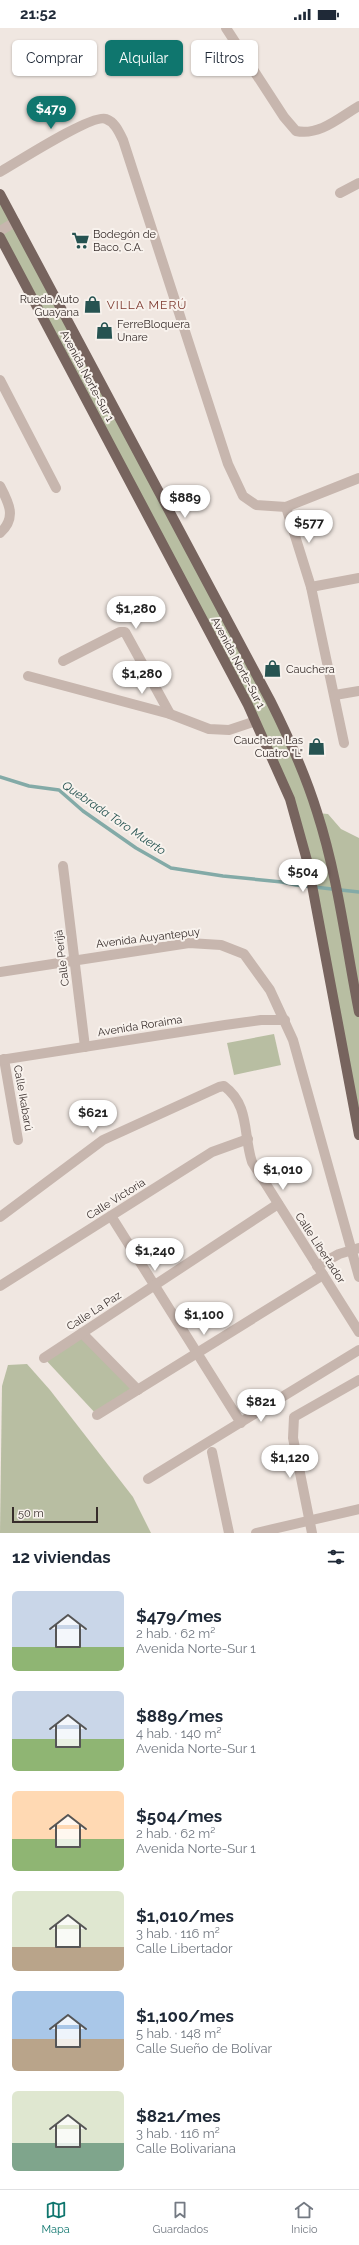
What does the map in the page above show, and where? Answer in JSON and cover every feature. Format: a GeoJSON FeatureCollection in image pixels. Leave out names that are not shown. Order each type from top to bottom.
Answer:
{"type":"FeatureCollection","features":[{"type":"Feature","properties":{"kind":"main road","name":"Avenida Norte-Sur 1"},"geometry":{"type":"LineString","coordinates":[[0,194],[282,723],[309,789],[330,861],[359,1012]]}},
{"type":"Feature","properties":{"kind":"main road","name":"Avenida Norte-Sur 1"},"geometry":{"type":"LineString","coordinates":[[0,236],[256,721],[290,798],[308,864],[359,1135]]}},
{"type":"Feature","properties":{"kind":"street"},"geometry":{"type":"LineString","coordinates":[[226,28],[287,121],[296,131],[312,132],[320,129],[359,106]]}},
{"type":"Feature","properties":{"kind":"street"},"geometry":{"type":"LineString","coordinates":[[0,172],[85,123],[101,117],[108,119],[114,125],[123,140],[223,450],[243,496],[256,505],[286,507],[359,478]]}},
{"type":"Feature","properties":{"kind":"street"},"geometry":{"type":"LineString","coordinates":[[340,193],[359,183]]}},
{"type":"Feature","properties":{"kind":"street"},"geometry":{"type":"LineString","coordinates":[[0,231],[15,222]]}},
{"type":"Feature","properties":{"kind":"street"},"geometry":{"type":"LineString","coordinates":[[2,387],[56,488]]}},
{"type":"Feature","properties":{"kind":"street"},"geometry":{"type":"LineString","coordinates":[[0,486],[9,502],[11,516],[8,524],[0,533]]}},
{"type":"Feature","properties":{"kind":"street"},"geometry":{"type":"LineString","coordinates":[[286,507],[311,587],[344,743]]}},
{"type":"Feature","properties":{"kind":"street"},"geometry":{"type":"LineString","coordinates":[[311,587],[359,578]]}},
{"type":"Feature","properties":{"kind":"street"},"geometry":{"type":"LineString","coordinates":[[63,662],[120,632],[125,632],[170,714]]}},
{"type":"Feature","properties":{"kind":"street"},"geometry":{"type":"LineString","coordinates":[[28,676],[170,714],[209,729],[221,731],[238,728],[256,721]]}},
{"type":"Feature","properties":{"kind":"street"},"geometry":{"type":"LineString","coordinates":[[335,696],[359,691]]}},
{"type":"Feature","properties":{"kind":"street","name":"Calle Perijá"},"geometry":{"type":"LineString","coordinates":[[63,866],[84,1047]]}},
{"type":"Feature","properties":{"kind":"street","name":"Avenida Auyantepuy"},"geometry":{"type":"LineString","coordinates":[[0,972],[189,943],[221,945],[244,954],[270,990],[285,1020],[303,1071],[356,1249],[359,1276]]}},
{"type":"Feature","properties":{"kind":"street","name":"Avenida Roraima"},"geometry":{"type":"LineString","coordinates":[[2,1060],[225,1025],[261,1020],[285,1020]]}},
{"type":"Feature","properties":{"kind":"street","name":"Calle Ikabarú"},"geometry":{"type":"LineString","coordinates":[[2,1060],[18,1140]]}},
{"type":"Feature","properties":{"kind":"street","name":"Calle Libertador"},"geometry":{"type":"LineString","coordinates":[[0,1216],[103,1140],[209,1091],[224,1086],[230,1091],[245,1116],[248,1150],[252,1162],[358,1331]]}},
{"type":"Feature","properties":{"kind":"street","name":"Calle Victoria"},"geometry":{"type":"LineString","coordinates":[[0,1286],[212,1152],[248,1139]]}},
{"type":"Feature","properties":{"kind":"street","name":"Calle La Paz"},"geometry":{"type":"LineString","coordinates":[[44,1358],[278,1204]]}},
{"type":"Feature","properties":{"kind":"street"},"geometry":{"type":"LineString","coordinates":[[111,1216],[241,1422]]}},
{"type":"Feature","properties":{"kind":"street"},"geometry":{"type":"LineString","coordinates":[[317,1266],[356,1249]]}},
{"type":"Feature","properties":{"kind":"street"},"geometry":{"type":"LineString","coordinates":[[97,1416],[323,1275]]}},
{"type":"Feature","properties":{"kind":"street"},"geometry":{"type":"LineString","coordinates":[[82,1333],[138,1390]]}},
{"type":"Feature","properties":{"kind":"street"},"geometry":{"type":"LineString","coordinates":[[148,1479],[359,1350]]}},
{"type":"Feature","properties":{"kind":"street"},"geometry":{"type":"LineString","coordinates":[[312,1533],[293,1438],[294,1417],[359,1380]]}},
{"type":"Feature","properties":{"kind":"street"},"geometry":{"type":"LineString","coordinates":[[212,1452],[229,1533]]}},
{"type":"Feature","properties":{"kind":"street"},"geometry":{"type":"LineString","coordinates":[[256,1533],[359,1509]]}},
{"type":"Feature","properties":{"kind":"green space"},"geometry":{"type":"Polygon","coordinates":[[[0,194],[270,700],[317,813],[328,814],[341,829],[359,838],[359,1135],[325,951],[281,775],[0,237],[0,194]]]}},
{"type":"Feature","properties":{"kind":"green space"},"geometry":{"type":"Polygon","coordinates":[[[274,1034],[281,1065],[234,1075],[227,1043],[274,1034]]]}},
{"type":"Feature","properties":{"kind":"green space"},"geometry":{"type":"Polygon","coordinates":[[[82,1333],[138,1390],[97,1415],[44,1358],[82,1333]]]}},
{"type":"Feature","properties":{"kind":"green space"},"geometry":{"type":"Polygon","coordinates":[[[27,1364],[50,1390],[133,1497],[151,1533],[0,1533],[2,1386],[8,1365],[27,1364]]]}},
{"type":"Feature","properties":{"kind":"waterway","name":"Quebrada Toro Muerto"},"geometry":{"type":"LineString","coordinates":[[0,777],[29,786],[59,790],[83,811],[136,848],[171,868],[223,876],[359,892]]}},
{"type":"Feature","properties":{"kind":"place","name":"Bodegón de Baco, C.A."},"geometry":{"type":"Point","coordinates":[80,240]}},
{"type":"Feature","properties":{"kind":"place","name":"Rueda Auto Guayana"},"geometry":{"type":"Point","coordinates":[92,305]}},
{"type":"Feature","properties":{"kind":"place","name":"FerreBloquera Unare"},"geometry":{"type":"Point","coordinates":[104,330]}},
{"type":"Feature","properties":{"kind":"place","name":"Cauchera"},"geometry":{"type":"Point","coordinates":[273,669]}},
{"type":"Feature","properties":{"kind":"place","name":"Cauchera Las Cuatro \"L\""},"geometry":{"type":"Point","coordinates":[316,746]}},
{"type":"Feature","properties":{"kind":"district","name":"VILLA MERÚ"},"geometry":{"type":"Point","coordinates":[147,305]}}]}
